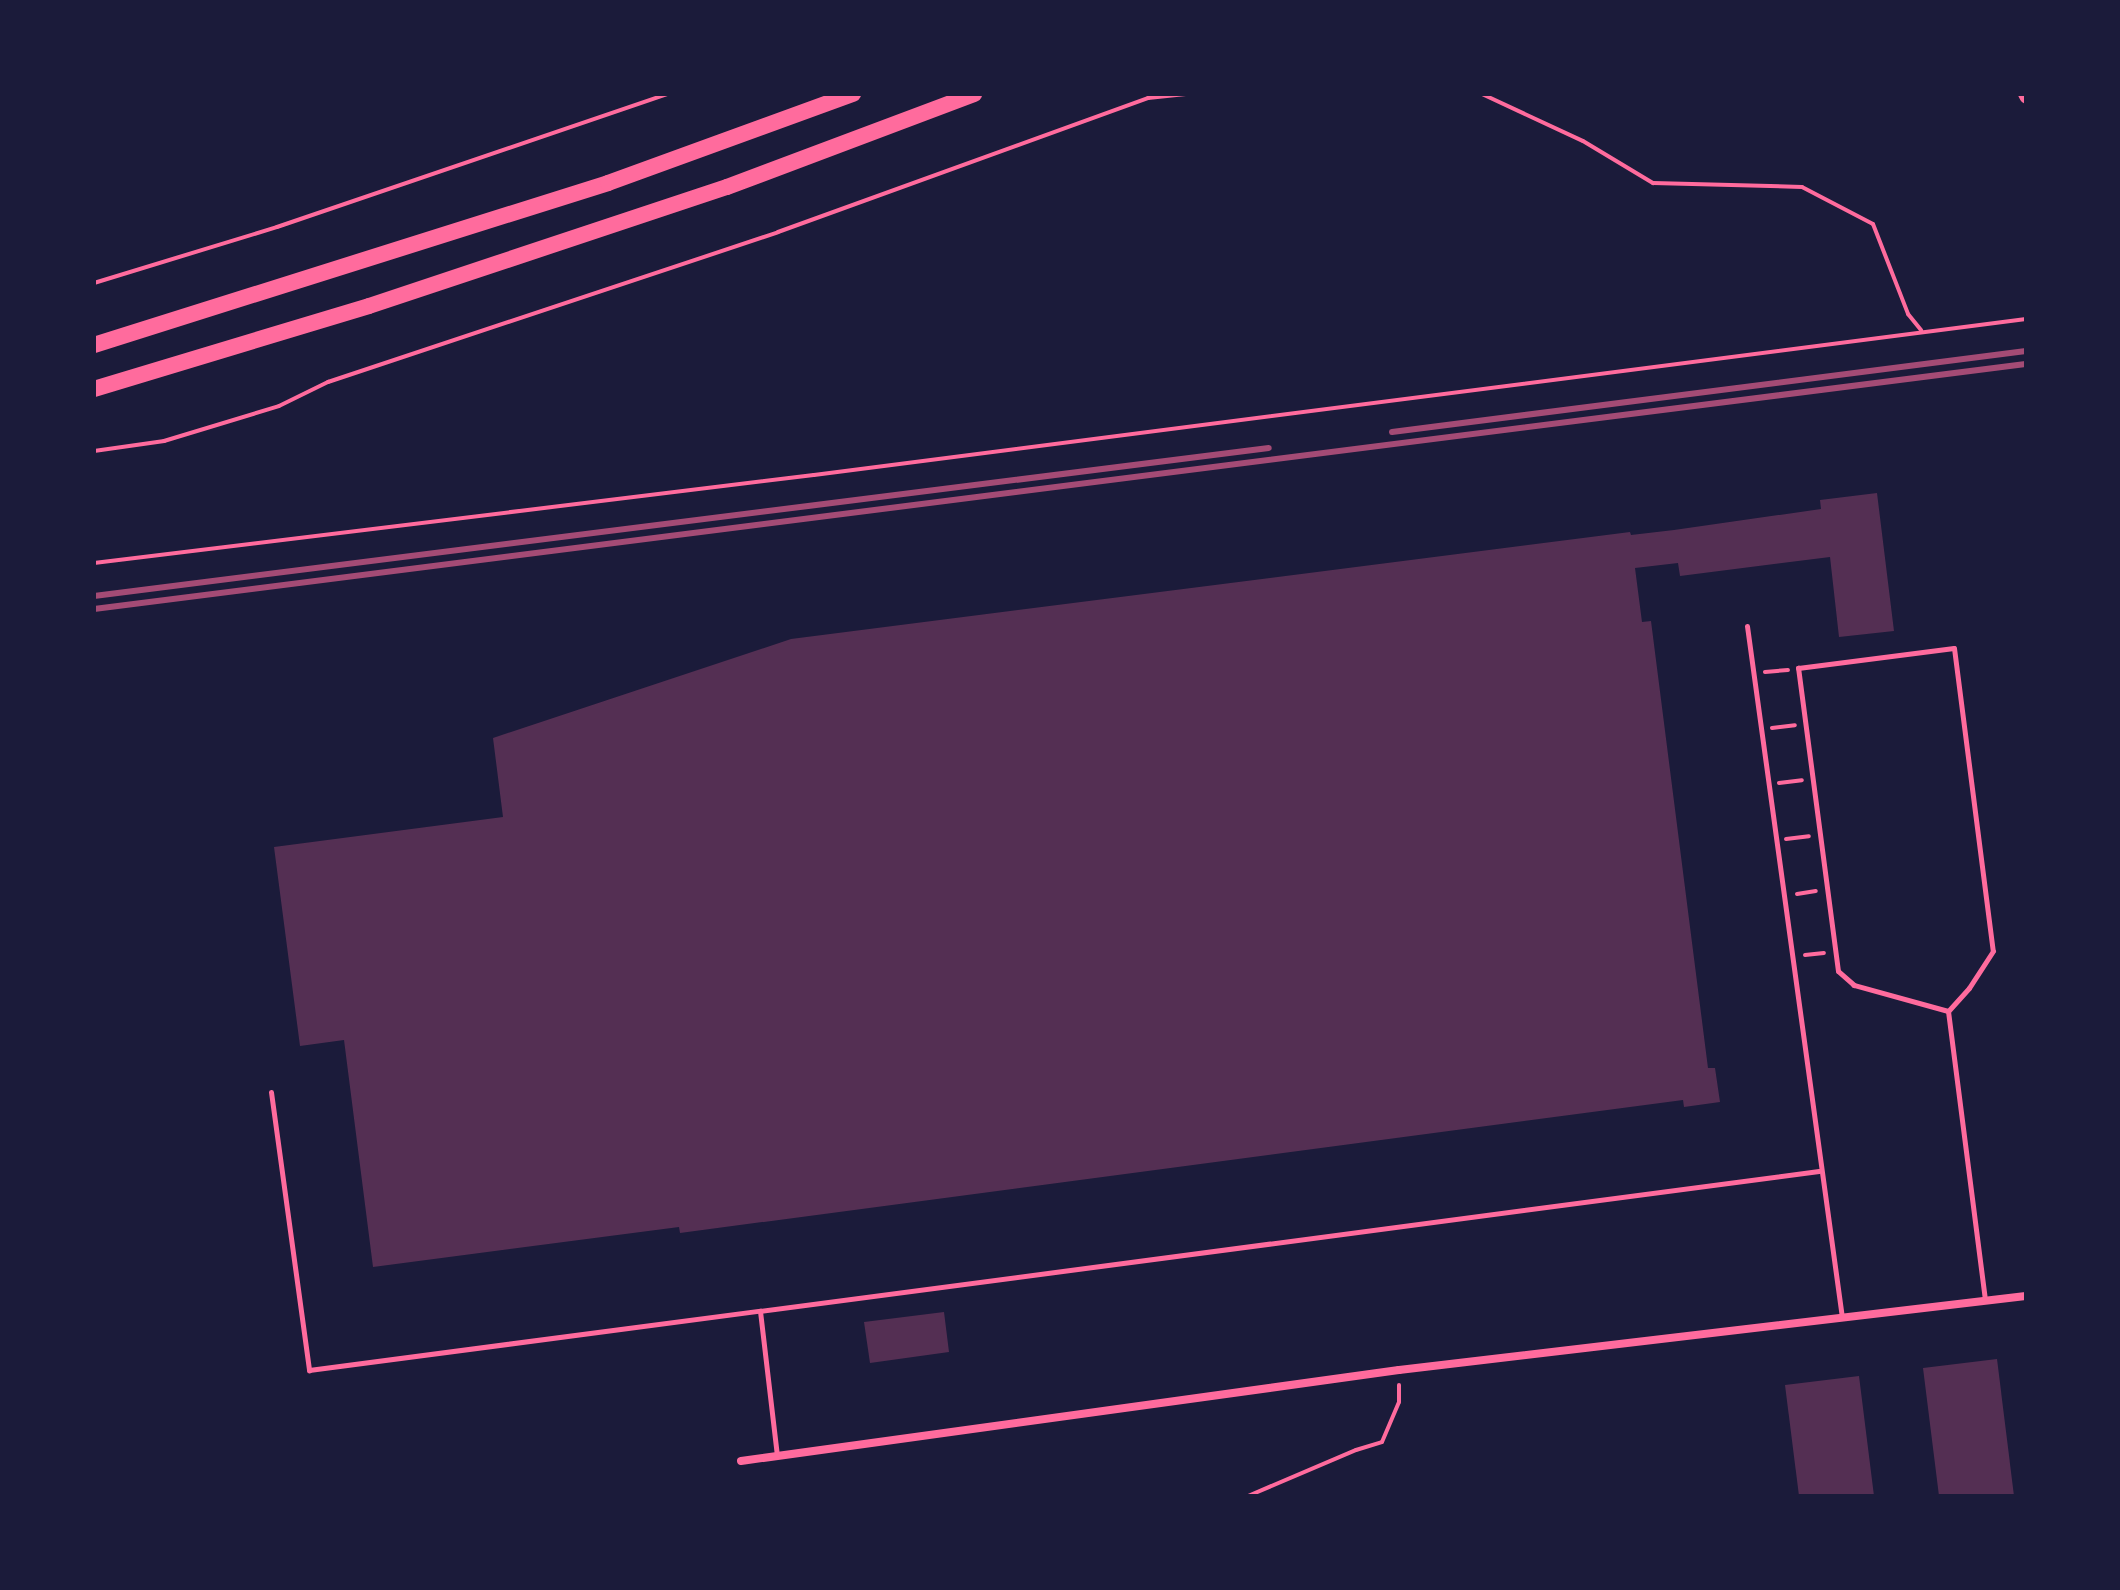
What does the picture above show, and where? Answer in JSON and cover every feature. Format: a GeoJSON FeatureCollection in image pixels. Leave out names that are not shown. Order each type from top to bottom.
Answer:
{"type":"FeatureCollection","features":[{"type":"Feature","properties":{"kind":"highway"},"geometry":{"type":"LineString","coordinates":[[94,345],[608,183],[853,94]]}},
{"type":"Feature","properties":{"kind":"highway"},"geometry":{"type":"LineString","coordinates":[[94,389],[369,306],[697,197],[974,94]]}},
{"type":"Feature","properties":{"kind":"street"},"geometry":{"type":"LineString","coordinates":[[741,1461],[1399,1370],[2026,1296]]}},
{"type":"Feature","properties":{"kind":"lane"},"geometry":{"type":"LineString","coordinates":[[1747,626],[1819,1171],[1842,1318]]}},
{"type":"Feature","properties":{"kind":"lane"},"geometry":{"type":"LineString","coordinates":[[1948,1011],[1854,985],[1838,971],[1798,668],[1954,648],[1993,951],[1969,988],[1948,1011],[1986,1301]]}},
{"type":"Feature","properties":{"kind":"lane"},"geometry":{"type":"LineString","coordinates":[[271,1092],[309,1370],[1819,1171]]}},
{"type":"Feature","properties":{"kind":"lane"},"geometry":{"type":"LineString","coordinates":[[760,1311],[777,1456]]}},
{"type":"Feature","properties":{"kind":"path"},"geometry":{"type":"LineString","coordinates":[[94,283],[277,227],[667,94]]}},
{"type":"Feature","properties":{"kind":"path"},"geometry":{"type":"LineString","coordinates":[[94,451],[164,441],[279,406],[328,382],[778,232],[1148,98],[1186,94]]}},
{"type":"Feature","properties":{"kind":"path"},"geometry":{"type":"LineString","coordinates":[[1482,94],[1583,141],[1653,183],[1802,187],[1873,224],[1908,314],[1921,330]]}},
{"type":"Feature","properties":{"kind":"path"},"geometry":{"type":"LineString","coordinates":[[94,563],[814,475],[1921,330],[2026,319]]}},
{"type":"Feature","properties":{"kind":"path"},"geometry":{"type":"LineString","coordinates":[[1753,673],[1798,668]]}},
{"type":"Feature","properties":{"kind":"path"},"geometry":{"type":"LineString","coordinates":[[1761,729],[1805,723]]}},
{"type":"Feature","properties":{"kind":"path"},"geometry":{"type":"LineString","coordinates":[[1768,785],[1812,779]]}},
{"type":"Feature","properties":{"kind":"path"},"geometry":{"type":"LineString","coordinates":[[1775,841],[1819,835]]}},
{"type":"Feature","properties":{"kind":"path"},"geometry":{"type":"LineString","coordinates":[[1783,895],[1826,890]]}},
{"type":"Feature","properties":{"kind":"path"},"geometry":{"type":"LineString","coordinates":[[1791,957],[1834,951]]}},
{"type":"Feature","properties":{"kind":"path"},"geometry":{"type":"LineString","coordinates":[[1248,1496],[1382,1442],[1399,1402],[1399,1370]]}},
{"type":"Feature","properties":{"kind":"building"},"geometry":{"type":"Polygon","coordinates":[[[1877,493],[1894,631],[1839,637],[1830,557],[1680,576],[1678,563],[1635,568],[1642,622],[1651,621],[1708,1068],[1715,1068],[1720,1102],[1684,1107],[1683,1100],[680,1233],[679,1227],[373,1267],[344,1040],[300,1046],[274,847],[503,817],[493,738],[791,639],[1630,532],[1631,535],[1674,530],[1821,509],[1820,500],[1877,493]]]}},
{"type":"Feature","properties":{"kind":"building"},"geometry":{"type":"Polygon","coordinates":[[[944,1312],[949,1352],[870,1363],[864,1322],[944,1312]]]}},
{"type":"Feature","properties":{"kind":"building"},"geometry":{"type":"Polygon","coordinates":[[[1997,1359],[2014,1496],[1939,1496],[1923,1368],[1997,1359]]]}},
{"type":"Feature","properties":{"kind":"building"},"geometry":{"type":"Polygon","coordinates":[[[1859,1376],[1874,1496],[1799,1496],[1785,1385],[1859,1376]]]}},
{"type":"Feature","properties":{"kind":"railway"},"geometry":{"type":"LineString","coordinates":[[1392,432],[2026,351]]}},
{"type":"Feature","properties":{"kind":"railway"},"geometry":{"type":"LineString","coordinates":[[94,609],[2026,364]]}},
{"type":"Feature","properties":{"kind":"railway"},"geometry":{"type":"LineString","coordinates":[[94,596],[1269,448]]}}]}
